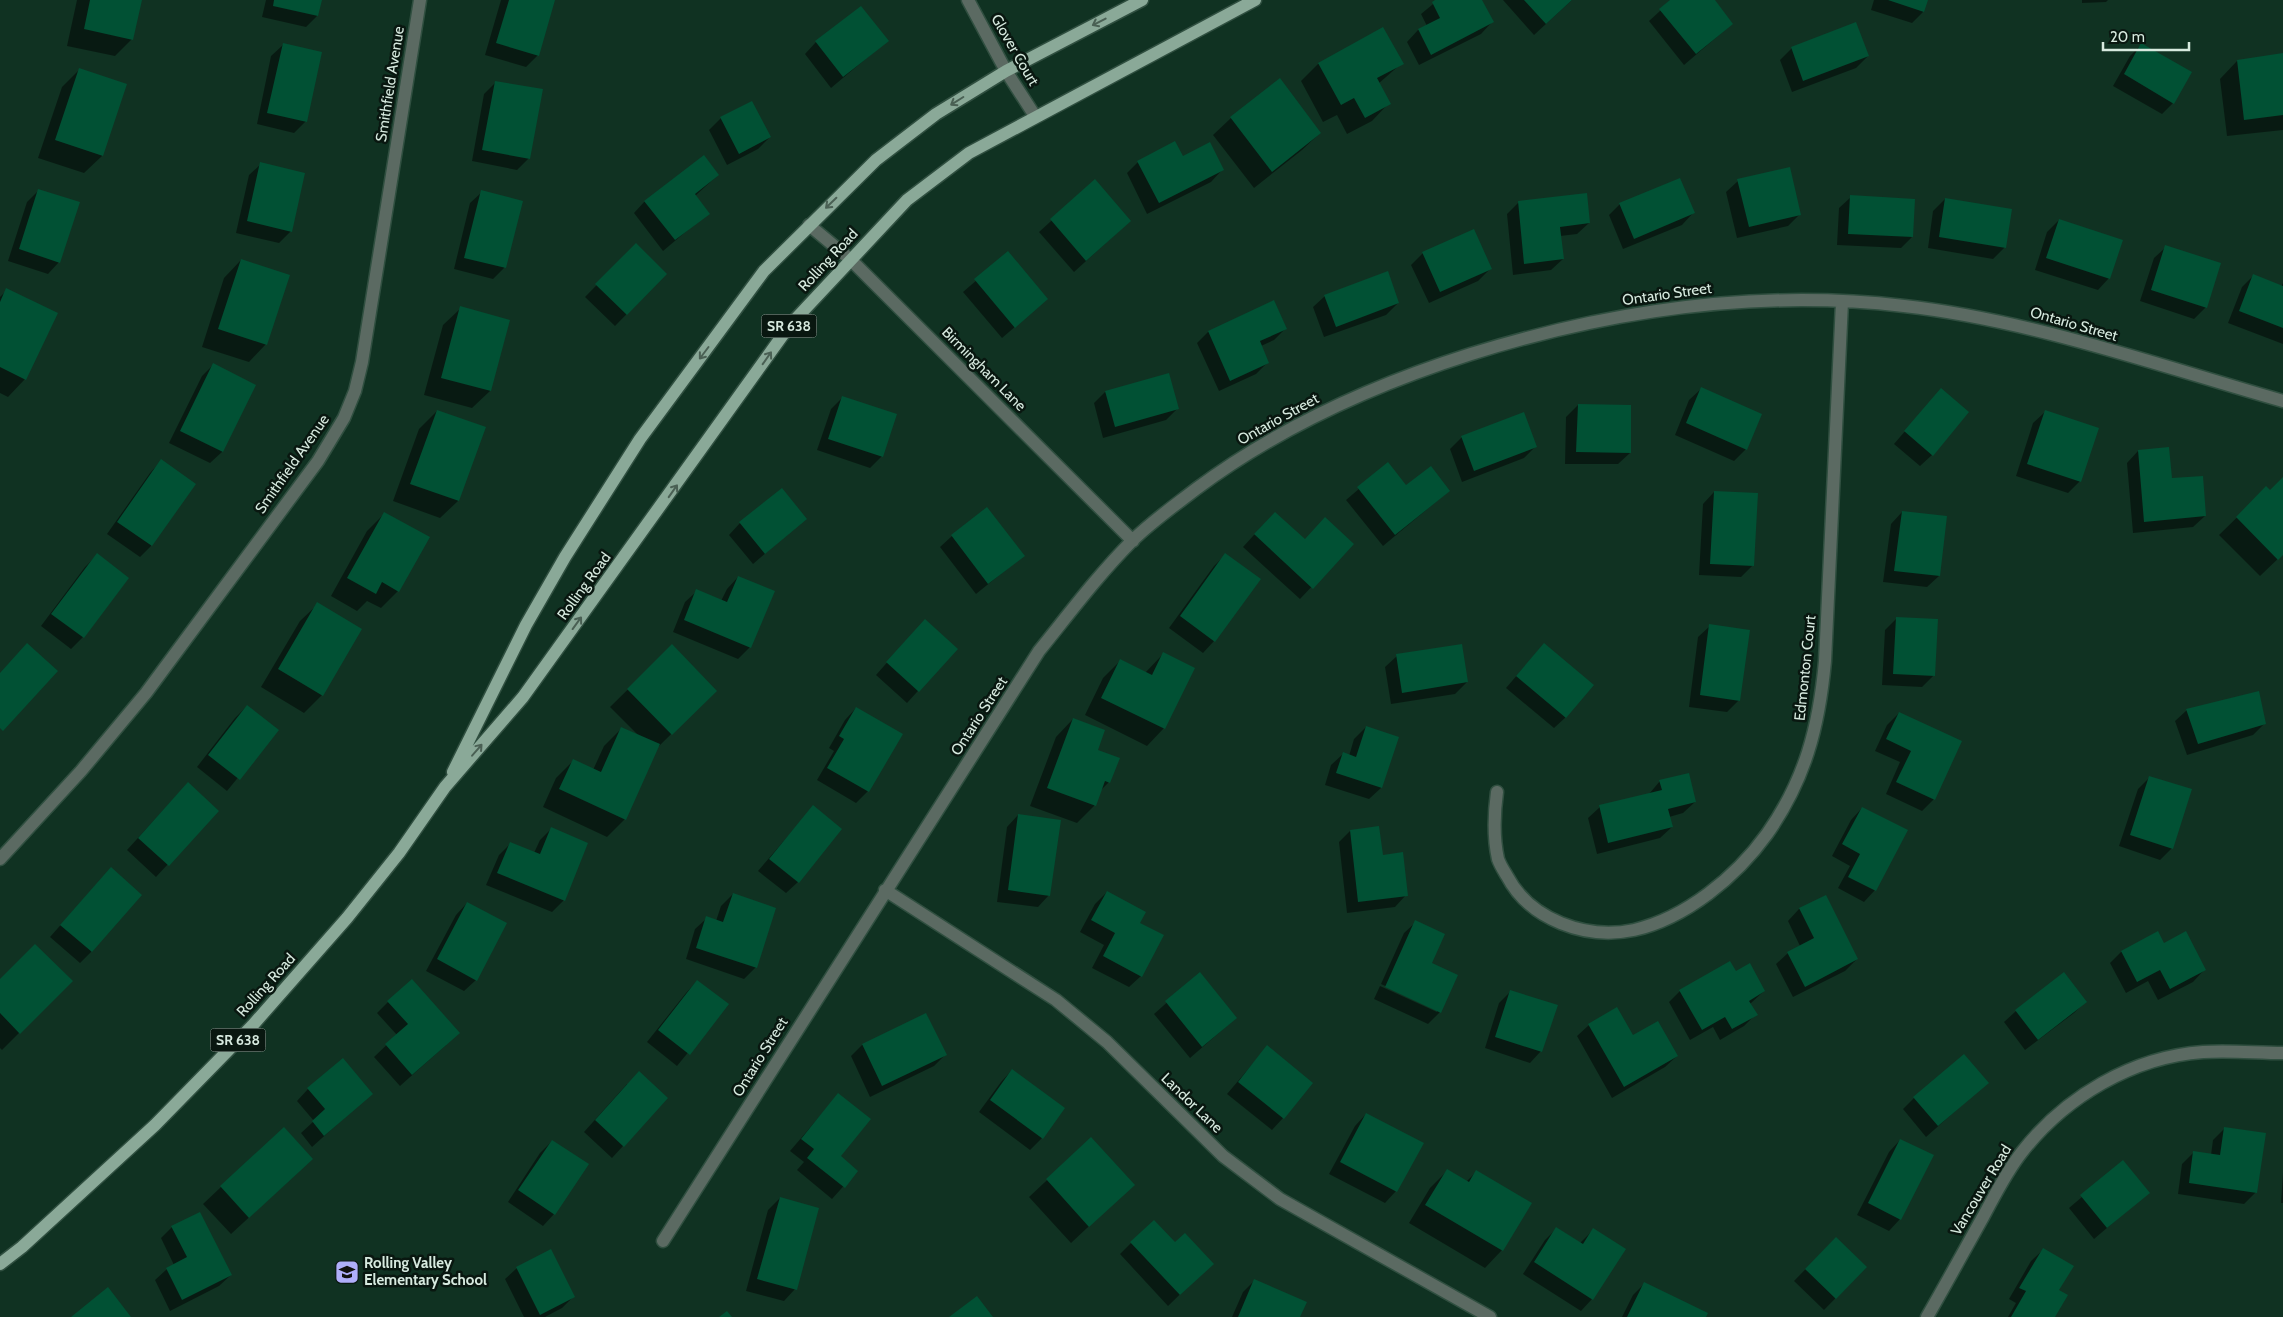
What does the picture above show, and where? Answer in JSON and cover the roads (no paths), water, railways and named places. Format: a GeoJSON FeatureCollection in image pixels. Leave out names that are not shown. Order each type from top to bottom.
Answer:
{"type":"FeatureCollection","features":[{"type":"Feature","properties":{"kind":"main road","name":"Rolling Road"},"geometry":{"type":"LineString","coordinates":[[445,787],[526,625],[565,557],[640,439],[764,271],[876,160],[936,114],[1006,71],[1142,0]]}},
{"type":"Feature","properties":{"kind":"main road","name":"Rolling Road"},"geometry":{"type":"LineString","coordinates":[[0,1264],[22,1247],[156,1125],[252,1026],[347,918],[399,853],[445,787],[523,698],[790,326],[850,259],[907,200],[969,152],[1255,0]]}},
{"type":"Feature","properties":{"kind":"street","name":"Smithfield Avenue"},"geometry":{"type":"LineString","coordinates":[[0,859],[81,770],[146,693],[318,461],[344,418],[362,362],[420,0]]}},
{"type":"Feature","properties":{"kind":"street","name":"Glover Court"},"geometry":{"type":"LineString","coordinates":[[968,0],[1006,71],[1035,116]]}},
{"type":"Feature","properties":{"kind":"street","name":"Birmingham Lane"},"geometry":{"type":"LineString","coordinates":[[809,225],[850,259],[1133,540]]}},
{"type":"Feature","properties":{"kind":"street","name":"Ontario Street"},"geometry":{"type":"LineString","coordinates":[[663,1240],[1039,651],[1094,583],[1133,540],[1195,490],[1259,446],[1330,408],[1412,372],[1532,335],[1651,310],[1724,302],[1792,300],[1907,306],[2022,326],[2283,401]]}},
{"type":"Feature","properties":{"kind":"street","name":"Edmonton Court"},"geometry":{"type":"LineString","coordinates":[[1497,792],[1493,821],[1498,861],[1513,888],[1529,904],[1554,921],[1588,931],[1634,930],[1680,912],[1724,880],[1766,835],[1789,800],[1802,772],[1814,739],[1822,704],[1842,302]]}},
{"type":"Feature","properties":{"kind":"street","name":"Landor Lane"},"geometry":{"type":"LineString","coordinates":[[885,890],[1056,1000],[1107,1042],[1223,1156],[1280,1199],[1490,1317]]}},
{"type":"Feature","properties":{"kind":"street","name":"Vancouver Road"},"geometry":{"type":"LineString","coordinates":[[1928,1317],[2002,1182],[2021,1153],[2044,1127],[2067,1106],[2119,1075],[2173,1057],[2203,1052],[2283,1052]]}},
{"type":"Feature","properties":{"kind":"place","name":"Rolling Valley Elementary School"},"geometry":{"type":"Point","coordinates":[347,1272]}}]}
